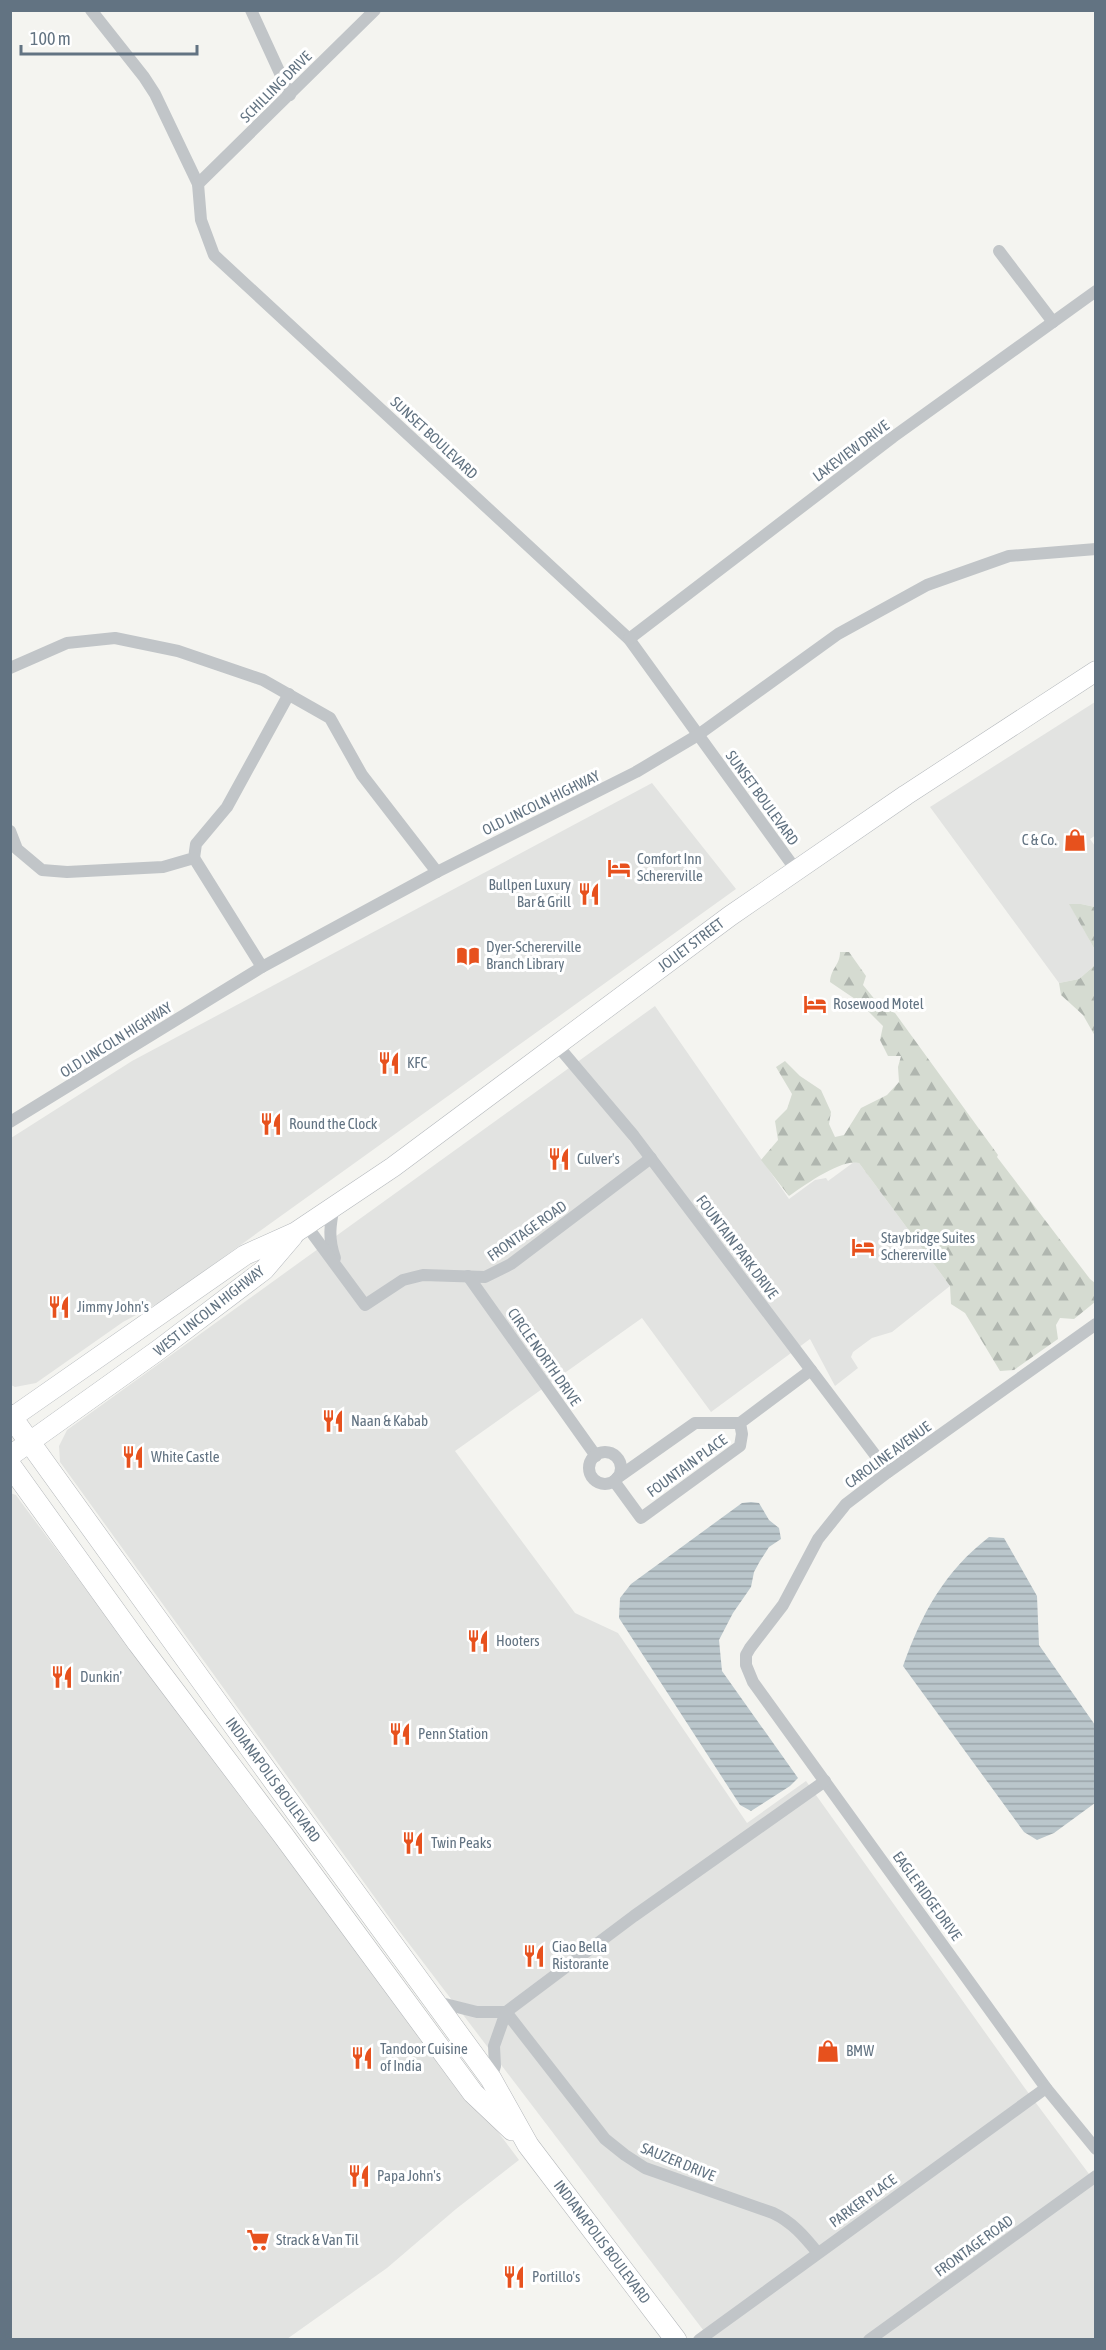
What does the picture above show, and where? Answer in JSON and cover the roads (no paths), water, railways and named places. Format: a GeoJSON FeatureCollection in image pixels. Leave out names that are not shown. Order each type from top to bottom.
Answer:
{"type":"FeatureCollection","features":[{"type":"Feature","properties":{"kind":"highway","name":"INDIANAPOLIS BOULEVARD"},"geometry":{"type":"LineString","coordinates":[[11,1417],[491,2079],[528,2145],[676,2340]]}},
{"type":"Feature","properties":{"kind":"highway","name":"INDIANAPOLIS BOULEVARD"},"geometry":{"type":"LineString","coordinates":[[10,1465],[132,1634],[474,2093],[528,2145]]}},
{"type":"Feature","properties":{"kind":"main road","name":"JOLIET STREET"},"geometry":{"type":"LineString","coordinates":[[301,1228],[401,1162],[795,870],[1095,671]]}},
{"type":"Feature","properties":{"kind":"main road","name":"WEST LINCOLN HIGHWAY"},"geometry":{"type":"LineString","coordinates":[[11,1417],[244,1256],[301,1228]]}},
{"type":"Feature","properties":{"kind":"main road","name":"WEST LINCOLN HIGHWAY"},"geometry":{"type":"LineString","coordinates":[[10,1456],[157,1351],[264,1270],[301,1228]]}},
{"type":"Feature","properties":{"kind":"street","name":"SUNSET BOULEVARD"},"geometry":{"type":"LineString","coordinates":[[91,10],[144,76],[155,94],[198,184],[201,220],[214,255],[629,639],[795,870]]}},
{"type":"Feature","properties":{"kind":"street"},"geometry":{"type":"LineString","coordinates":[[251,10],[290,95]]}},
{"type":"Feature","properties":{"kind":"street","name":"SCHILLING DRIVE"},"geometry":{"type":"LineString","coordinates":[[198,184],[375,10]]}},
{"type":"Feature","properties":{"kind":"street"},"geometry":{"type":"LineString","coordinates":[[999,251],[1053,322]]}},
{"type":"Feature","properties":{"kind":"street","name":"LAKEVIEW DRIVE"},"geometry":{"type":"LineString","coordinates":[[629,639],[893,437],[1095,291]]}},
{"type":"Feature","properties":{"kind":"street","name":"OLD LINCOLN HIGHWAY"},"geometry":{"type":"LineString","coordinates":[[10,1122],[262,967],[437,872],[636,772],[698,735],[838,634],[927,585],[1009,556],[1095,549]]}},
{"type":"Feature","properties":{"kind":"street"},"geometry":{"type":"LineString","coordinates":[[10,668],[67,643],[116,638],[178,651],[263,680],[330,718],[362,775],[437,872]]}},
{"type":"Feature","properties":{"kind":"street"},"geometry":{"type":"LineString","coordinates":[[262,967],[194,858],[196,844],[227,807],[289,694]]}},
{"type":"Feature","properties":{"kind":"street"},"geometry":{"type":"LineString","coordinates":[[10,831],[17,849],[42,870],[68,872],[163,867],[194,858]]}},
{"type":"Feature","properties":{"kind":"street","name":"FOUNTAIN PARK DRIVE"},"geometry":{"type":"LineString","coordinates":[[557,1045],[651,1158],[888,1472]]}},
{"type":"Feature","properties":{"kind":"street","name":"FRONTAGE ROAD"},"geometry":{"type":"LineString","coordinates":[[301,1228],[339,1270],[365,1305],[404,1280],[423,1275],[485,1277],[511,1264],[651,1158]]}},
{"type":"Feature","properties":{"kind":"street"},"geometry":{"type":"LineString","coordinates":[[334,1206],[330,1243],[339,1270]]}},
{"type":"Feature","properties":{"kind":"street","name":"CIRCLE NORTH DRIVE"},"geometry":{"type":"LineString","coordinates":[[468,1276],[596,1456]]}},
{"type":"Feature","properties":{"kind":"street","name":"CAROLINE AVENUE"},"geometry":{"type":"LineString","coordinates":[[746,1655],[783,1605],[825,1530],[846,1504],[1095,1324]]}},
{"type":"Feature","properties":{"kind":"street","name":"FOUNTAIN PLACE"},"geometry":{"type":"LineString","coordinates":[[616,1480],[695,1424],[740,1423],[811,1370]]}},
{"type":"Feature","properties":{"kind":"street","name":"FOUNTAIN PLACE"},"geometry":{"type":"LineString","coordinates":[[616,1480],[641,1518],[740,1446],[742,1434],[740,1423]]}},
{"type":"Feature","properties":{"kind":"street","name":"FOUNTAIN PLACE"},"geometry":{"type":"LineString","coordinates":[[596,1456],[606,1452],[615,1456],[621,1465],[616,1480]]}},
{"type":"Feature","properties":{"kind":"street"},"geometry":{"type":"LineString","coordinates":[[596,1456],[589,1468],[592,1477],[605,1484],[616,1480]]}},
{"type":"Feature","properties":{"kind":"street","name":"EAGLE RIDGE DRIVE"},"geometry":{"type":"LineString","coordinates":[[746,1655],[746,1665],[753,1682],[1046,2088],[1095,2149]]}},
{"type":"Feature","properties":{"kind":"street"},"geometry":{"type":"LineString","coordinates":[[491,2079],[495,2066],[494,2046],[506,2012],[634,1916],[825,1781]]}},
{"type":"Feature","properties":{"kind":"street"},"geometry":{"type":"LineString","coordinates":[[434,2001],[477,2013],[506,2012]]}},
{"type":"Feature","properties":{"kind":"street","name":"SAUZER DRIVE"},"geometry":{"type":"LineString","coordinates":[[506,2012],[605,2139],[625,2155],[645,2168],[786,2219],[818,2252]]}},
{"type":"Feature","properties":{"kind":"street","name":"PARKER PLACE"},"geometry":{"type":"LineString","coordinates":[[699,2340],[1046,2088]]}},
{"type":"Feature","properties":{"kind":"street","name":"FRONTAGE ROAD"},"geometry":{"type":"LineString","coordinates":[[870,2340],[1095,2176]]}},
{"type":"Feature","properties":{"kind":"place","name":"C & Co."},"geometry":{"type":"Point","coordinates":[1075,840]}},
{"type":"Feature","properties":{"kind":"place","name":"Comfort Inn Schererville"},"geometry":{"type":"Point","coordinates":[619,868]}},
{"type":"Feature","properties":{"kind":"place","name":"Bullpen Luxury Bar & Grill"},"geometry":{"type":"Point","coordinates":[589,894]}},
{"type":"Feature","properties":{"kind":"place","name":"Dyer-Schererville Branch Library"},"geometry":{"type":"Point","coordinates":[468,956]}},
{"type":"Feature","properties":{"kind":"place","name":"Rosewood Motel"},"geometry":{"type":"Point","coordinates":[815,1004]}},
{"type":"Feature","properties":{"kind":"place","name":"KFC"},"geometry":{"type":"Point","coordinates":[389,1063]}},
{"type":"Feature","properties":{"kind":"place","name":"Round the Clock"},"geometry":{"type":"Point","coordinates":[271,1124]}},
{"type":"Feature","properties":{"kind":"place","name":"Culver's"},"geometry":{"type":"Point","coordinates":[559,1159]}},
{"type":"Feature","properties":{"kind":"place","name":"Staybridge Suites Schererville"},"geometry":{"type":"Point","coordinates":[863,1247]}},
{"type":"Feature","properties":{"kind":"place","name":"Jimmy John's"},"geometry":{"type":"Point","coordinates":[59,1307]}},
{"type":"Feature","properties":{"kind":"place","name":"Naan & Kabab"},"geometry":{"type":"Point","coordinates":[333,1421]}},
{"type":"Feature","properties":{"kind":"place","name":"White Castle"},"geometry":{"type":"Point","coordinates":[133,1457]}},
{"type":"Feature","properties":{"kind":"place","name":"Hooters"},"geometry":{"type":"Point","coordinates":[478,1641]}},
{"type":"Feature","properties":{"kind":"place","name":"Dunkin'"},"geometry":{"type":"Point","coordinates":[62,1677]}},
{"type":"Feature","properties":{"kind":"place","name":"Penn Station"},"geometry":{"type":"Point","coordinates":[400,1734]}},
{"type":"Feature","properties":{"kind":"place","name":"Twin Peaks"},"geometry":{"type":"Point","coordinates":[413,1843]}},
{"type":"Feature","properties":{"kind":"place","name":"Ciao Bella Ristorante"},"geometry":{"type":"Point","coordinates":[534,1956]}},
{"type":"Feature","properties":{"kind":"place","name":"BMW"},"geometry":{"type":"Point","coordinates":[828,2051]}},
{"type":"Feature","properties":{"kind":"place","name":"Tandoor Cuisine of India"},"geometry":{"type":"Point","coordinates":[362,2058]}},
{"type":"Feature","properties":{"kind":"place","name":"Papa John's"},"geometry":{"type":"Point","coordinates":[359,2176]}},
{"type":"Feature","properties":{"kind":"place","name":"Strack & Van Til"},"geometry":{"type":"Point","coordinates":[258,2240]}},
{"type":"Feature","properties":{"kind":"place","name":"Portillo's"},"geometry":{"type":"Point","coordinates":[514,2277]}}]}
